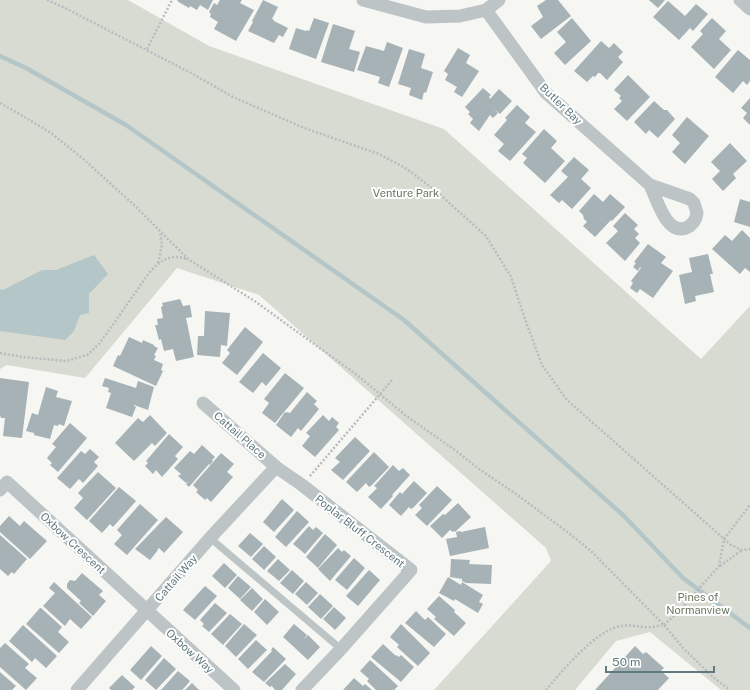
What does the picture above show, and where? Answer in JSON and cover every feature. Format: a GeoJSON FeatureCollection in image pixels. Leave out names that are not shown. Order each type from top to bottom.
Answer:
{"type":"FeatureCollection","features":[{"type":"Feature","properties":{"kind":"street"},"geometry":{"type":"LineString","coordinates":[[363,0],[426,17],[460,16],[486,10],[500,0]]}},
{"type":"Feature","properties":{"kind":"street"},"geometry":{"type":"LineString","coordinates":[[740,0],[750,9]]}},
{"type":"Feature","properties":{"kind":"street","name":"Butler Bay"},"geometry":{"type":"LineString","coordinates":[[486,10],[546,93],[650,185]]}},
{"type":"Feature","properties":{"kind":"street","name":"Cattail Place"},"geometry":{"type":"LineString","coordinates":[[203,403],[276,467]]}},
{"type":"Feature","properties":{"kind":"street","name":"Poplar Bluff Crescent"},"geometry":{"type":"LineString","coordinates":[[276,467],[302,485],[411,570],[341,649],[302,690]]}},
{"type":"Feature","properties":{"kind":"street","name":"Cattail Way"},"geometry":{"type":"LineString","coordinates":[[83,688],[210,538],[276,467]]}},
{"type":"Feature","properties":{"kind":"street","name":"Oxbow Crescent"},"geometry":{"type":"LineString","coordinates":[[0,490],[8,482],[147,612]]}},
{"type":"Feature","properties":{"kind":"street","name":"Oxbow Way"},"geometry":{"type":"LineString","coordinates":[[147,612],[234,690]]}},
{"type":"Feature","properties":{"kind":"lane"},"geometry":{"type":"LineString","coordinates":[[210,538],[341,649]]}},
{"type":"Feature","properties":{"kind":"path"},"geometry":{"type":"LineString","coordinates":[[47,0],[147,49],[233,97],[304,128],[379,154],[407,169],[437,192],[486,236],[512,277],[526,322],[542,365],[567,400],[731,546],[742,550],[750,549]]}},
{"type":"Feature","properties":{"kind":"path"},"geometry":{"type":"LineString","coordinates":[[147,49],[172,0]]}},
{"type":"Feature","properties":{"kind":"path"},"geometry":{"type":"LineString","coordinates":[[0,103],[51,134],[82,158],[133,204],[188,259],[256,302],[357,375],[379,395],[405,415],[570,534],[591,551],[664,625],[684,649],[713,677],[730,690]]}},
{"type":"Feature","properties":{"kind":"path"},"geometry":{"type":"LineString","coordinates":[[158,263],[162,245],[160,231]]}},
{"type":"Feature","properties":{"kind":"path"},"geometry":{"type":"LineString","coordinates":[[0,353],[66,362],[87,355],[99,344],[149,273],[158,263],[168,258],[178,256],[188,259]]}},
{"type":"Feature","properties":{"kind":"path"},"geometry":{"type":"LineString","coordinates":[[302,485],[394,379]]}},
{"type":"Feature","properties":{"kind":"path"},"geometry":{"type":"LineString","coordinates":[[720,566],[724,539],[750,505]]}},
{"type":"Feature","properties":{"kind":"path"},"geometry":{"type":"LineString","coordinates":[[546,690],[571,662],[594,641],[608,631],[625,625],[647,627],[664,625],[678,613],[720,566],[742,550]]}},
{"type":"Feature","properties":{"kind":"green space"},"geometry":{"type":"Polygon","coordinates":[[[0,0],[128,0],[209,46],[444,129],[701,359],[750,306],[750,690],[721,690],[650,632],[616,641],[575,690],[434,690],[551,561],[546,548],[259,295],[177,268],[85,378],[7,365],[0,369],[0,0]]]}},
{"type":"Feature","properties":{"kind":"shaded area"},"geometry":{"type":"Polygon","coordinates":[[[94,255],[108,274],[89,294],[89,313],[80,315],[74,331],[65,340],[0,331],[0,289],[3,290],[42,270],[56,270],[94,255]]]}},
{"type":"Feature","properties":{"kind":"building"},"geometry":{"type":"Polygon","coordinates":[[[213,0],[208,10],[200,5],[197,10],[190,6],[189,8],[177,1],[213,0]]]}},
{"type":"Feature","properties":{"kind":"building"},"geometry":{"type":"Polygon","coordinates":[[[220,0],[242,0],[240,3],[254,10],[236,41],[214,29],[218,22],[210,17],[211,14],[209,12],[214,3],[217,5],[220,0]]]}},
{"type":"Feature","properties":{"kind":"building"},"geometry":{"type":"Polygon","coordinates":[[[263,0],[278,7],[272,19],[288,28],[283,37],[279,35],[274,43],[248,31],[263,0]]]}},
{"type":"Feature","properties":{"kind":"building"},"geometry":{"type":"Polygon","coordinates":[[[546,0],[558,0],[571,16],[541,39],[531,26],[543,17],[537,6],[546,0]]]}},
{"type":"Feature","properties":{"kind":"building"},"geometry":{"type":"Polygon","coordinates":[[[649,0],[665,0],[658,8],[649,0]]]}},
{"type":"Feature","properties":{"kind":"building"},"geometry":{"type":"Polygon","coordinates":[[[668,1],[685,16],[696,4],[708,14],[693,31],[690,28],[679,40],[653,17],[668,1]]]}},
{"type":"Feature","properties":{"kind":"building"},"geometry":{"type":"Polygon","coordinates":[[[314,18],[329,23],[316,59],[289,49],[296,28],[309,31],[314,18]]]}},
{"type":"Feature","properties":{"kind":"building"},"geometry":{"type":"Polygon","coordinates":[[[572,18],[591,41],[565,65],[554,53],[566,42],[557,32],[572,18]]]}},
{"type":"Feature","properties":{"kind":"building"},"geometry":{"type":"Polygon","coordinates":[[[712,18],[726,31],[719,39],[731,50],[714,69],[691,47],[703,34],[700,31],[712,18]]]}},
{"type":"Feature","properties":{"kind":"building"},"geometry":{"type":"Polygon","coordinates":[[[333,24],[355,31],[349,49],[360,52],[354,72],[321,62],[333,24]]]}},
{"type":"Feature","properties":{"kind":"building"},"geometry":{"type":"Polygon","coordinates":[[[601,41],[609,48],[614,43],[623,52],[618,57],[623,62],[607,80],[600,73],[598,73],[587,82],[574,71],[601,41]]]}},
{"type":"Feature","properties":{"kind":"building"},"geometry":{"type":"Polygon","coordinates":[[[387,42],[403,48],[389,87],[378,83],[380,77],[357,70],[366,46],[384,51],[387,42]]]}},
{"type":"Feature","properties":{"kind":"building"},"geometry":{"type":"Polygon","coordinates":[[[458,48],[470,55],[466,63],[479,71],[462,97],[454,92],[457,87],[445,80],[448,74],[444,71],[458,48]]]}},
{"type":"Feature","properties":{"kind":"building"},"geometry":{"type":"Polygon","coordinates":[[[409,49],[425,54],[421,68],[433,72],[422,100],[409,95],[411,88],[398,84],[409,49]]]}},
{"type":"Feature","properties":{"kind":"building"},"geometry":{"type":"Polygon","coordinates":[[[738,50],[750,60],[750,81],[747,85],[743,81],[733,93],[715,77],[738,50]]]}},
{"type":"Feature","properties":{"kind":"building"},"geometry":{"type":"Polygon","coordinates":[[[628,75],[650,97],[627,121],[614,109],[622,101],[619,98],[621,96],[614,90],[628,75]]]}},
{"type":"Feature","properties":{"kind":"building"},"geometry":{"type":"Polygon","coordinates":[[[483,88],[491,95],[489,97],[490,99],[499,89],[512,101],[500,114],[494,109],[498,113],[493,118],[490,115],[479,131],[470,123],[473,119],[468,114],[470,112],[465,107],[483,88]]]}},
{"type":"Feature","properties":{"kind":"building"},"geometry":{"type":"Polygon","coordinates":[[[750,98],[750,125],[743,118],[747,113],[741,108],[750,98]]]}},
{"type":"Feature","properties":{"kind":"building"},"geometry":{"type":"Polygon","coordinates":[[[654,101],[664,110],[667,110],[675,119],[658,138],[649,130],[646,134],[634,122],[654,101]]]}},
{"type":"Feature","properties":{"kind":"building"},"geometry":{"type":"Polygon","coordinates":[[[517,105],[530,117],[525,123],[536,132],[510,161],[498,151],[504,144],[494,135],[507,120],[505,118],[517,105]]]}},
{"type":"Feature","properties":{"kind":"building"},"geometry":{"type":"Polygon","coordinates":[[[687,117],[709,136],[685,164],[672,152],[680,143],[672,135],[687,117]]]}},
{"type":"Feature","properties":{"kind":"building"},"geometry":{"type":"Polygon","coordinates":[[[544,129],[557,141],[551,148],[565,161],[545,183],[523,163],[527,158],[522,154],[544,129]]]}},
{"type":"Feature","properties":{"kind":"building"},"geometry":{"type":"Polygon","coordinates":[[[730,143],[747,161],[733,174],[736,178],[723,191],[712,179],[720,171],[711,162],[730,143]]]}},
{"type":"Feature","properties":{"kind":"building"},"geometry":{"type":"Polygon","coordinates":[[[574,157],[589,170],[581,179],[591,188],[572,209],[562,200],[559,203],[550,195],[568,177],[561,171],[574,157]]]}},
{"type":"Feature","properties":{"kind":"building"},"geometry":{"type":"Polygon","coordinates":[[[594,194],[603,202],[610,194],[625,207],[595,237],[583,226],[587,222],[579,211],[594,194]]]}},
{"type":"Feature","properties":{"kind":"building"},"geometry":{"type":"Polygon","coordinates":[[[740,199],[750,202],[750,227],[734,222],[740,199]]]}},
{"type":"Feature","properties":{"kind":"building"},"geometry":{"type":"Polygon","coordinates":[[[625,213],[638,225],[634,229],[639,234],[635,238],[640,243],[625,261],[606,243],[618,231],[613,226],[625,213]]]}},
{"type":"Feature","properties":{"kind":"building"},"geometry":{"type":"Polygon","coordinates":[[[742,230],[750,238],[750,272],[745,268],[740,274],[712,249],[725,235],[732,241],[742,230]]]}},
{"type":"Feature","properties":{"kind":"building"},"geometry":{"type":"Polygon","coordinates":[[[648,244],[666,257],[661,263],[673,271],[653,298],[640,289],[637,293],[630,288],[633,283],[631,281],[641,268],[640,267],[638,271],[633,267],[636,263],[634,262],[648,244]]]}},
{"type":"Feature","properties":{"kind":"building"},"geometry":{"type":"Polygon","coordinates":[[[708,254],[713,274],[710,274],[714,292],[695,296],[696,301],[685,304],[679,275],[692,272],[689,258],[708,254]]]}},
{"type":"Feature","properties":{"kind":"building"},"geometry":{"type":"Polygon","coordinates":[[[180,299],[183,306],[190,305],[192,317],[186,318],[194,357],[176,361],[173,349],[164,351],[155,325],[158,325],[157,319],[163,318],[161,307],[163,306],[162,303],[180,299]]]}},
{"type":"Feature","properties":{"kind":"building"},"geometry":{"type":"Polygon","coordinates":[[[205,311],[230,313],[227,346],[221,345],[220,357],[197,355],[198,336],[204,336],[205,311]]]}},
{"type":"Feature","properties":{"kind":"building"},"geometry":{"type":"Polygon","coordinates":[[[245,327],[263,342],[237,375],[222,363],[230,353],[227,350],[245,327]]]}},
{"type":"Feature","properties":{"kind":"building"},"geometry":{"type":"Polygon","coordinates":[[[129,337],[142,343],[143,340],[158,348],[154,355],[156,356],[154,360],[163,364],[161,370],[163,371],[156,386],[113,366],[118,355],[120,356],[129,337]]]}},
{"type":"Feature","properties":{"kind":"building"},"geometry":{"type":"Polygon","coordinates":[[[263,353],[281,368],[266,386],[262,382],[253,393],[239,382],[263,353]]]}},
{"type":"Feature","properties":{"kind":"building"},"geometry":{"type":"Polygon","coordinates":[[[285,373],[304,388],[275,423],[262,413],[269,403],[264,399],[285,373]]]}},
{"type":"Feature","properties":{"kind":"building"},"geometry":{"type":"Polygon","coordinates":[[[0,378],[29,382],[22,438],[3,436],[5,418],[1,418],[0,415],[0,378]]]}},
{"type":"Feature","properties":{"kind":"building"},"geometry":{"type":"Polygon","coordinates":[[[105,378],[136,388],[138,381],[154,387],[148,410],[134,405],[136,407],[132,417],[106,408],[111,393],[108,392],[109,388],[102,386],[105,378]]]}},
{"type":"Feature","properties":{"kind":"building"},"geometry":{"type":"Polygon","coordinates":[[[46,387],[58,391],[56,397],[72,401],[64,426],[59,424],[58,426],[54,425],[50,439],[34,435],[34,433],[26,431],[32,413],[38,415],[46,387]]]}},
{"type":"Feature","properties":{"kind":"building"},"geometry":{"type":"Polygon","coordinates":[[[307,392],[317,401],[314,404],[319,409],[301,431],[298,428],[291,437],[276,425],[285,412],[290,413],[307,392]]]}},
{"type":"Feature","properties":{"kind":"building"},"geometry":{"type":"Polygon","coordinates":[[[150,415],[167,433],[155,446],[152,443],[134,461],[115,443],[138,418],[143,422],[150,415]]]}},
{"type":"Feature","properties":{"kind":"building"},"geometry":{"type":"Polygon","coordinates":[[[323,415],[329,421],[332,417],[339,423],[336,427],[339,430],[315,457],[302,446],[310,436],[306,433],[323,415]]]}},
{"type":"Feature","properties":{"kind":"building"},"geometry":{"type":"Polygon","coordinates":[[[70,423],[87,438],[58,472],[50,465],[52,463],[47,458],[56,447],[52,444],[70,423]]]}},
{"type":"Feature","properties":{"kind":"building"},"geometry":{"type":"Polygon","coordinates":[[[169,434],[183,447],[175,456],[178,459],[162,477],[156,470],[153,474],[145,466],[148,463],[146,461],[169,434]]]}},
{"type":"Feature","properties":{"kind":"building"},"geometry":{"type":"Polygon","coordinates":[[[355,437],[370,451],[343,480],[331,470],[340,462],[335,458],[355,437]]]}},
{"type":"Feature","properties":{"kind":"building"},"geometry":{"type":"Polygon","coordinates":[[[202,445],[215,457],[210,465],[209,464],[189,487],[186,484],[189,481],[186,483],[178,476],[181,474],[174,468],[190,451],[194,454],[202,445]]]}},
{"type":"Feature","properties":{"kind":"building"},"geometry":{"type":"Polygon","coordinates":[[[90,449],[99,457],[94,462],[98,466],[83,483],[79,479],[70,489],[57,478],[81,451],[85,454],[90,449]]]}},
{"type":"Feature","properties":{"kind":"building"},"geometry":{"type":"Polygon","coordinates":[[[374,452],[389,467],[372,485],[369,487],[366,483],[357,492],[346,482],[374,452]]]}},
{"type":"Feature","properties":{"kind":"building"},"geometry":{"type":"Polygon","coordinates":[[[221,453],[234,464],[227,472],[233,477],[211,502],[207,498],[205,500],[196,492],[198,490],[193,485],[221,453]]]}},
{"type":"Feature","properties":{"kind":"building"},"geometry":{"type":"Polygon","coordinates":[[[393,465],[399,471],[403,468],[410,475],[381,509],[368,497],[377,488],[374,486],[393,465]]]}},
{"type":"Feature","properties":{"kind":"building"},"geometry":{"type":"Polygon","coordinates":[[[98,472],[116,488],[87,520],[74,508],[83,498],[78,493],[98,472]]]}},
{"type":"Feature","properties":{"kind":"building"},"geometry":{"type":"Polygon","coordinates":[[[414,481],[427,493],[413,508],[411,509],[409,507],[401,516],[389,505],[400,492],[402,494],[414,481]]]}},
{"type":"Feature","properties":{"kind":"building"},"geometry":{"type":"Polygon","coordinates":[[[437,486],[452,500],[427,526],[415,515],[422,508],[419,505],[437,486]]]}},
{"type":"Feature","properties":{"kind":"building"},"geometry":{"type":"Polygon","coordinates":[[[119,487],[136,501],[113,527],[110,524],[102,533],[89,521],[119,487]]]}},
{"type":"Feature","properties":{"kind":"building"},"geometry":{"type":"Polygon","coordinates":[[[282,499],[294,510],[274,532],[263,522],[282,499]]]}},
{"type":"Feature","properties":{"kind":"building"},"geometry":{"type":"Polygon","coordinates":[[[458,503],[471,517],[455,532],[450,530],[442,538],[430,526],[458,503]]]}},
{"type":"Feature","properties":{"kind":"building"},"geometry":{"type":"Polygon","coordinates":[[[140,504],[158,520],[127,555],[114,544],[122,535],[117,530],[140,504]]]}},
{"type":"Feature","properties":{"kind":"building"},"geometry":{"type":"Polygon","coordinates":[[[297,511],[309,522],[286,547],[275,537],[297,511]]]}},
{"type":"Feature","properties":{"kind":"building"},"geometry":{"type":"Polygon","coordinates":[[[9,516],[20,526],[24,521],[47,541],[30,559],[0,532],[0,526],[9,516]]]}},
{"type":"Feature","properties":{"kind":"building"},"geometry":{"type":"Polygon","coordinates":[[[166,517],[183,532],[164,553],[159,548],[150,560],[135,549],[166,517]]]}},
{"type":"Feature","properties":{"kind":"building"},"geometry":{"type":"Polygon","coordinates":[[[309,526],[313,530],[316,527],[323,533],[305,554],[293,544],[309,526]]]}},
{"type":"Feature","properties":{"kind":"building"},"geometry":{"type":"Polygon","coordinates":[[[485,527],[489,548],[450,556],[446,539],[457,537],[456,532],[485,527]]]}},
{"type":"Feature","properties":{"kind":"building"},"geometry":{"type":"Polygon","coordinates":[[[250,533],[263,544],[251,557],[238,546],[250,533]]]}},
{"type":"Feature","properties":{"kind":"building"},"geometry":{"type":"Polygon","coordinates":[[[325,534],[337,545],[318,568],[306,557],[325,534]]]}},
{"type":"Feature","properties":{"kind":"building"},"geometry":{"type":"Polygon","coordinates":[[[0,535],[27,559],[14,574],[12,572],[8,576],[0,569],[0,535]]]}},
{"type":"Feature","properties":{"kind":"building"},"geometry":{"type":"Polygon","coordinates":[[[264,546],[276,557],[264,570],[252,559],[264,546]]]}},
{"type":"Feature","properties":{"kind":"building"},"geometry":{"type":"Polygon","coordinates":[[[338,548],[342,552],[344,550],[351,556],[330,581],[318,569],[338,548]]]}},
{"type":"Feature","properties":{"kind":"building"},"geometry":{"type":"Polygon","coordinates":[[[354,558],[365,568],[347,590],[335,580],[354,558]]]}},
{"type":"Feature","properties":{"kind":"building"},"geometry":{"type":"Polygon","coordinates":[[[278,559],[290,570],[279,581],[267,571],[278,559]]]}},
{"type":"Feature","properties":{"kind":"building"},"geometry":{"type":"Polygon","coordinates":[[[451,559],[470,560],[469,564],[492,565],[491,584],[466,583],[462,581],[462,579],[450,577],[451,559]]]}},
{"type":"Feature","properties":{"kind":"building"},"geometry":{"type":"Polygon","coordinates":[[[224,563],[237,575],[225,588],[212,576],[224,563]]]}},
{"type":"Feature","properties":{"kind":"building"},"geometry":{"type":"Polygon","coordinates":[[[292,570],[304,581],[293,594],[280,583],[292,570]]]}},
{"type":"Feature","properties":{"kind":"building"},"geometry":{"type":"Polygon","coordinates":[[[369,570],[380,580],[358,606],[346,596],[369,570]]]}},
{"type":"Feature","properties":{"kind":"building"},"geometry":{"type":"Polygon","coordinates":[[[82,573],[103,591],[99,595],[106,601],[93,616],[79,603],[81,601],[67,588],[67,584],[70,580],[75,581],[82,573]]]}},
{"type":"Feature","properties":{"kind":"building"},"geometry":{"type":"Polygon","coordinates":[[[238,576],[251,587],[240,599],[228,588],[238,576]]]}},
{"type":"Feature","properties":{"kind":"building"},"geometry":{"type":"Polygon","coordinates":[[[448,577],[461,585],[462,582],[483,595],[479,602],[483,604],[478,613],[455,599],[454,601],[439,593],[448,577]]]}},
{"type":"Feature","properties":{"kind":"building"},"geometry":{"type":"Polygon","coordinates":[[[54,582],[92,617],[81,629],[70,619],[65,626],[43,606],[55,593],[49,588],[54,582]]]}},
{"type":"Feature","properties":{"kind":"building"},"geometry":{"type":"Polygon","coordinates":[[[306,582],[318,593],[307,605],[295,594],[306,582]]]}},
{"type":"Feature","properties":{"kind":"building"},"geometry":{"type":"Polygon","coordinates":[[[205,586],[217,596],[195,620],[183,610],[205,586]]]}},
{"type":"Feature","properties":{"kind":"building"},"geometry":{"type":"Polygon","coordinates":[[[252,588],[263,599],[252,611],[240,600],[252,588]]]}},
{"type":"Feature","properties":{"kind":"building"},"geometry":{"type":"Polygon","coordinates":[[[320,594],[333,606],[321,619],[308,607],[320,594]]]}},
{"type":"Feature","properties":{"kind":"building"},"geometry":{"type":"Polygon","coordinates":[[[439,596],[455,610],[454,612],[466,623],[454,636],[434,619],[436,617],[427,609],[439,596]]]}},
{"type":"Feature","properties":{"kind":"building"},"geometry":{"type":"Polygon","coordinates":[[[265,599],[279,612],[267,625],[254,612],[265,599]]]}},
{"type":"Feature","properties":{"kind":"building"},"geometry":{"type":"Polygon","coordinates":[[[215,603],[227,613],[209,632],[202,626],[204,624],[200,620],[215,603]]]}},
{"type":"Feature","properties":{"kind":"building"},"geometry":{"type":"Polygon","coordinates":[[[334,607],[346,618],[335,630],[323,619],[334,607]]]}},
{"type":"Feature","properties":{"kind":"building"},"geometry":{"type":"Polygon","coordinates":[[[40,608],[62,627],[58,632],[69,642],[59,653],[26,624],[40,608]]]}},
{"type":"Feature","properties":{"kind":"building"},"geometry":{"type":"Polygon","coordinates":[[[416,611],[425,620],[428,617],[446,634],[434,647],[405,623],[416,611]]]}},
{"type":"Feature","properties":{"kind":"building"},"geometry":{"type":"Polygon","coordinates":[[[230,614],[242,624],[223,645],[211,634],[230,614]]]}},
{"type":"Feature","properties":{"kind":"building"},"geometry":{"type":"Polygon","coordinates":[[[244,624],[257,635],[236,657],[225,646],[244,624]]]}},
{"type":"Feature","properties":{"kind":"building"},"geometry":{"type":"Polygon","coordinates":[[[294,624],[307,635],[303,640],[308,635],[320,647],[308,660],[283,637],[294,624]]]}},
{"type":"Feature","properties":{"kind":"building"},"geometry":{"type":"Polygon","coordinates":[[[401,624],[430,653],[418,666],[397,647],[399,645],[390,637],[401,624]]]}},
{"type":"Feature","properties":{"kind":"building"},"geometry":{"type":"Polygon","coordinates":[[[23,625],[57,656],[46,668],[35,658],[32,662],[9,641],[23,625]]]}},
{"type":"Feature","properties":{"kind":"building"},"geometry":{"type":"Polygon","coordinates":[[[256,640],[267,650],[248,669],[238,659],[256,640]]]}},
{"type":"Feature","properties":{"kind":"building"},"geometry":{"type":"Polygon","coordinates":[[[5,643],[29,664],[25,668],[37,678],[26,690],[0,667],[0,648],[5,643]]]}},
{"type":"Feature","properties":{"kind":"building"},"geometry":{"type":"Polygon","coordinates":[[[383,644],[396,656],[399,657],[401,655],[414,667],[401,682],[371,657],[383,644]]]}},
{"type":"Feature","properties":{"kind":"building"},"geometry":{"type":"Polygon","coordinates":[[[151,646],[162,656],[141,680],[130,670],[151,646]]]}},
{"type":"Feature","properties":{"kind":"building"},"geometry":{"type":"Polygon","coordinates":[[[635,646],[643,654],[646,652],[664,668],[661,671],[669,678],[658,690],[595,690],[635,646]]]}},
{"type":"Feature","properties":{"kind":"building"},"geometry":{"type":"Polygon","coordinates":[[[273,647],[286,659],[264,682],[252,672],[272,651],[271,650],[273,647]]]}},
{"type":"Feature","properties":{"kind":"building"},"geometry":{"type":"Polygon","coordinates":[[[164,658],[176,669],[156,690],[145,680],[164,658]]]}},
{"type":"Feature","properties":{"kind":"building"},"geometry":{"type":"Polygon","coordinates":[[[370,660],[398,686],[394,690],[376,690],[367,681],[369,679],[360,671],[370,660]]]}},
{"type":"Feature","properties":{"kind":"building"},"geometry":{"type":"Polygon","coordinates":[[[285,664],[296,674],[282,690],[275,690],[272,686],[270,687],[265,683],[285,664]]]}},
{"type":"Feature","properties":{"kind":"building"},"geometry":{"type":"Polygon","coordinates":[[[178,671],[190,681],[185,687],[182,690],[161,690],[178,671]]]}},
{"type":"Feature","properties":{"kind":"building"},"geometry":{"type":"Polygon","coordinates":[[[0,672],[16,686],[12,690],[0,690],[0,672]]]}},
{"type":"Feature","properties":{"kind":"building"},"geometry":{"type":"Polygon","coordinates":[[[122,675],[135,687],[132,690],[111,690],[109,688],[122,675]]]}},
{"type":"Feature","properties":{"kind":"building"},"geometry":{"type":"Polygon","coordinates":[[[354,678],[363,686],[365,684],[372,690],[343,690],[354,678]]]}},
{"type":"Feature","properties":{"kind":"building"},"geometry":{"type":"Polygon","coordinates":[[[192,683],[199,690],[185,690],[192,683]]]}},
{"type":"Feature","properties":{"kind":"waterway"},"geometry":{"type":"LineString","coordinates":[[0,56],[26,68],[126,125],[404,320],[623,515],[683,578],[750,628]]}},
{"type":"Feature","properties":{"kind":"park label","name":"Venture Park"},"geometry":{"type":"Point","coordinates":[406,193]}},
{"type":"Feature","properties":{"kind":"park label","name":"Pines of Normanview"},"geometry":{"type":"Point","coordinates":[698,603]}}]}
